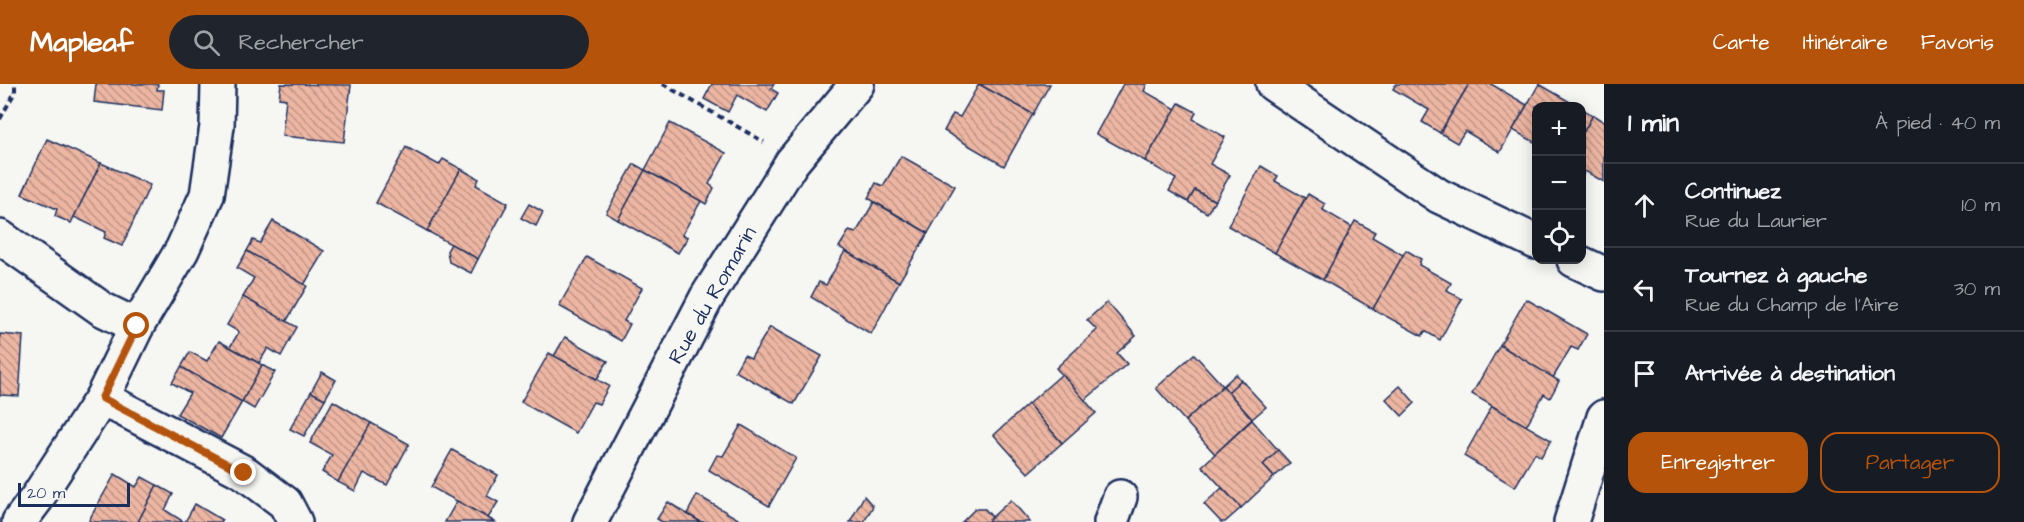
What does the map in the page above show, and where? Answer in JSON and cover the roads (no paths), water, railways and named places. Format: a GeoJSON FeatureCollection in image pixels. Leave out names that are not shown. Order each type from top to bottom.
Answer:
{"type":"FeatureCollection","features":[{"type":"Feature","properties":{"kind":"street"},"geometry":{"type":"LineString","coordinates":[[19,522],[102,398],[137,326],[182,250],[207,195],[217,126],[218,84]]}},
{"type":"Feature","properties":{"kind":"street","name":"Rue du Romarin"},"geometry":{"type":"LineString","coordinates":[[590,522],[707,297],[792,162],[857,84]]}},
{"type":"Feature","properties":{"kind":"street"},"geometry":{"type":"LineString","coordinates":[[1273,84],[1439,196],[1532,240]]}},
{"type":"Feature","properties":{"kind":"street"},"geometry":{"type":"LineString","coordinates":[[0,237],[102,309],[137,326]]}},
{"type":"Feature","properties":{"kind":"street"},"geometry":{"type":"LineString","coordinates":[[1583,264],[1604,274]]}},
{"type":"Feature","properties":{"kind":"street"},"geometry":{"type":"LineString","coordinates":[[102,398],[244,473],[285,503],[295,522]]}},
{"type":"Feature","properties":{"kind":"street"},"geometry":{"type":"LineString","coordinates":[[1571,522],[1604,417]]}}]}
